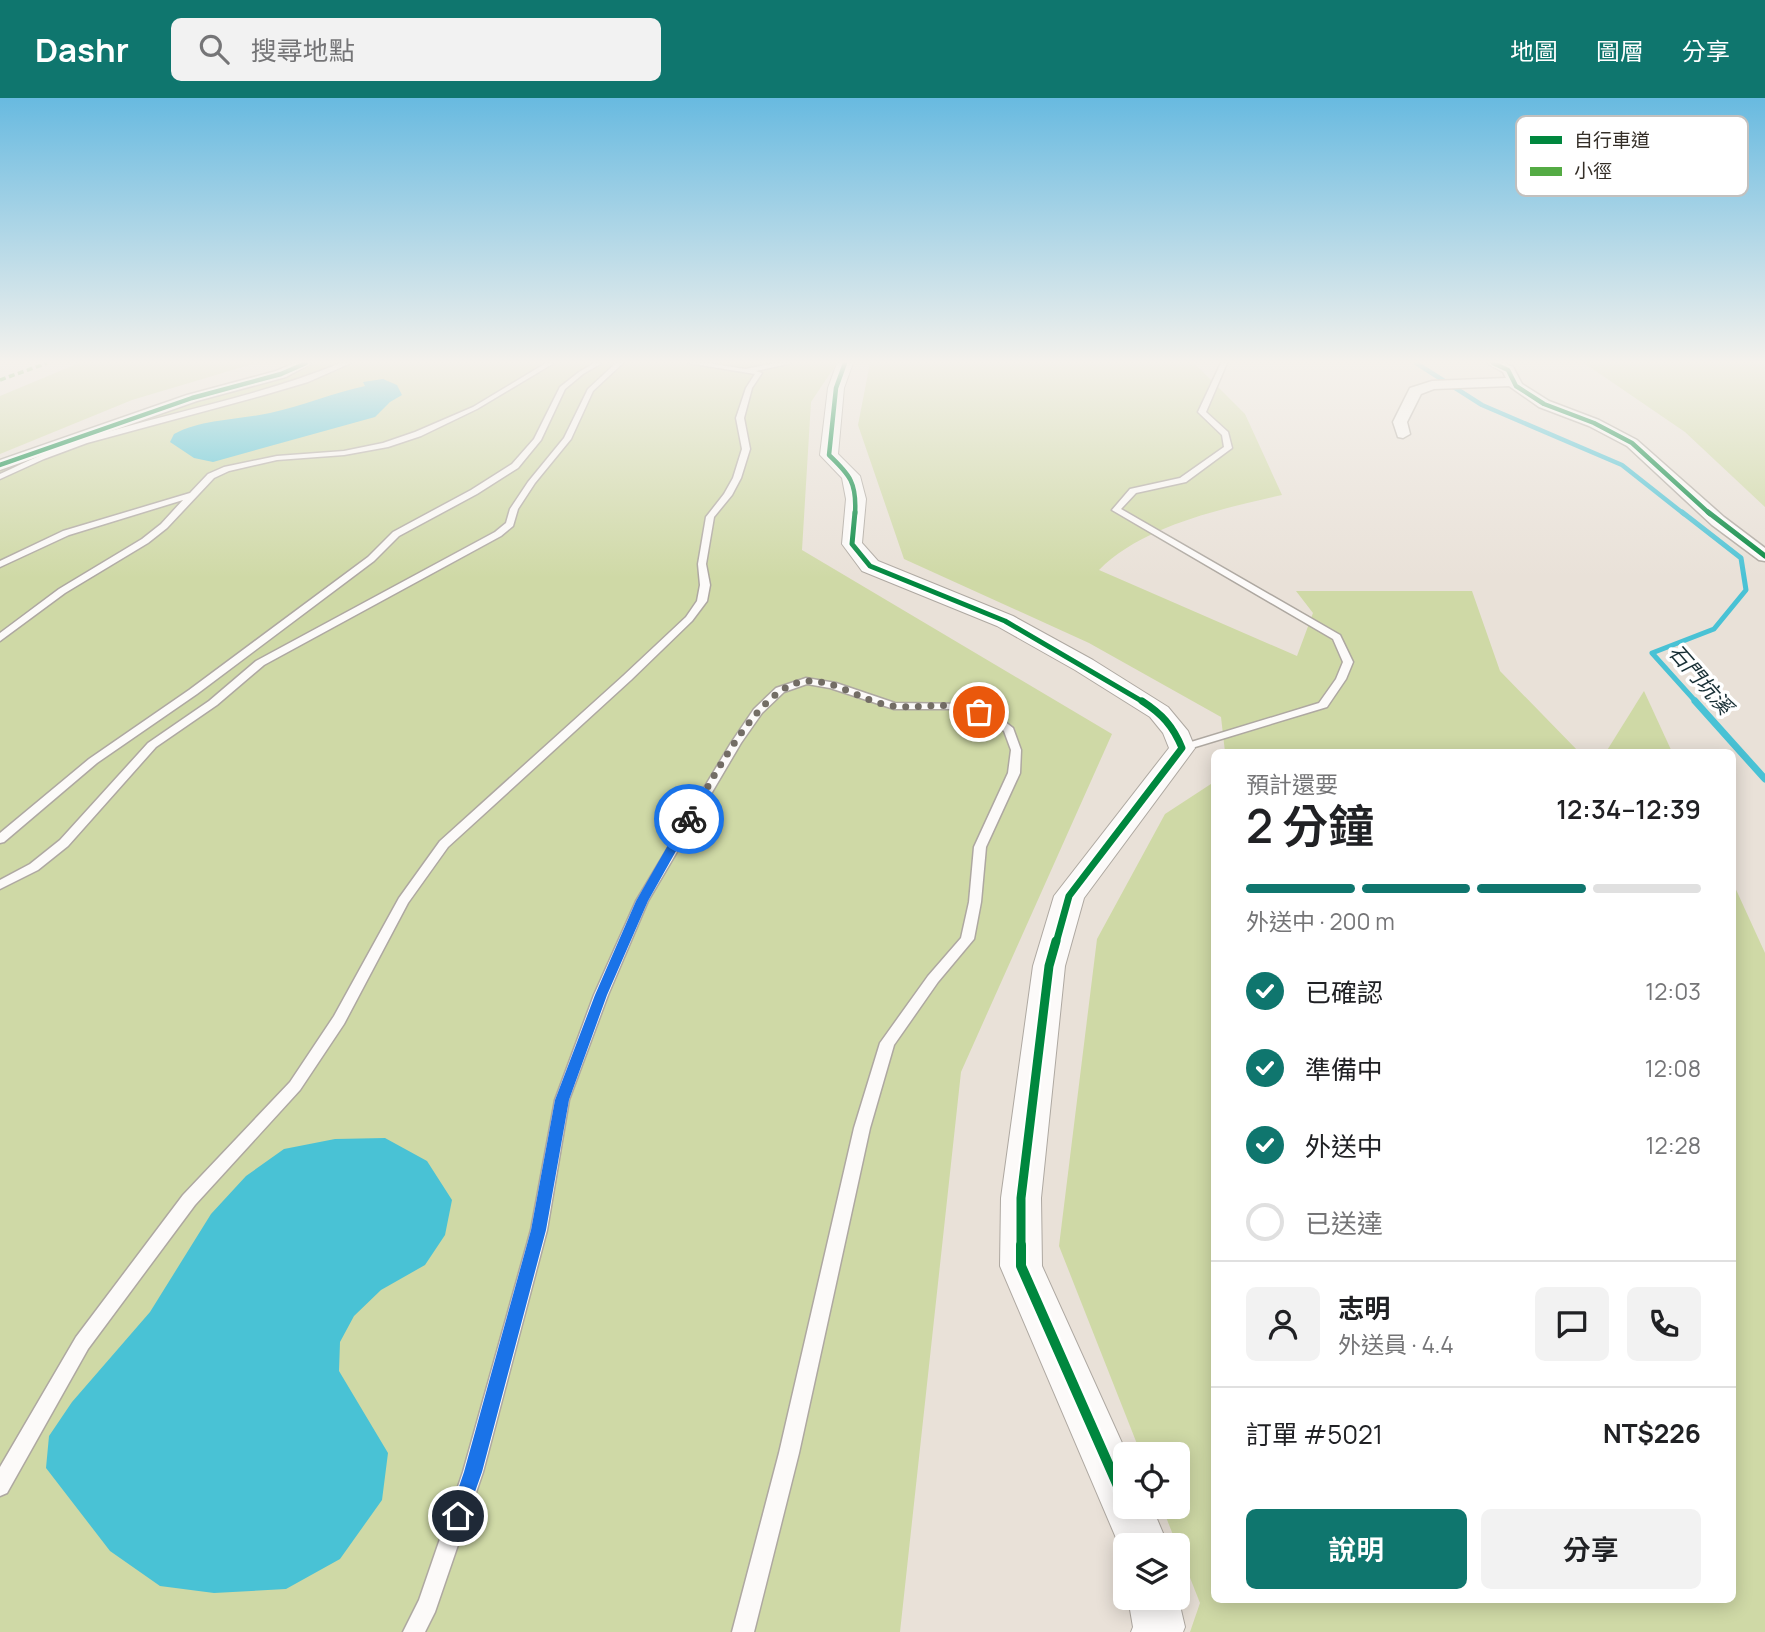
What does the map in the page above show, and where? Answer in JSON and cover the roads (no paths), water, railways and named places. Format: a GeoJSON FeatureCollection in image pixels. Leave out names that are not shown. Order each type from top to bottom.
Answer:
{"type":"FeatureCollection","features":[{"type":"Feature","properties":{"kind":"street"},"geometry":{"type":"LineString","coordinates":[[0,465],[87,435]]}},
{"type":"Feature","properties":{"kind":"street"},"geometry":{"type":"LineString","coordinates":[[831,435],[829,455],[851,476],[856,499],[852,544],[870,566],[1005,621],[1084,664],[1159,712],[1175,731],[1182,748],[1069,896],[1049,966],[1021,1198],[1021,1266],[1113,1475]]}},
{"type":"Feature","properties":{"kind":"street"},"geometry":{"type":"LineString","coordinates":[[1616,435],[1632,443],[1718,521],[1765,556]]}},
{"type":"Feature","properties":{"kind":"street"},"geometry":{"type":"LineString","coordinates":[[1155,1610],[1159,1627],[1157,1632]]}},
{"type":"Feature","properties":{"kind":"lane"},"geometry":{"type":"LineString","coordinates":[[0,477],[46,454],[106,435]]}},
{"type":"Feature","properties":{"kind":"lane"},"geometry":{"type":"LineString","coordinates":[[0,638],[62,591],[145,541],[164,526],[211,476],[253,462],[344,453],[419,435]]}},
{"type":"Feature","properties":{"kind":"lane"},"geometry":{"type":"LineString","coordinates":[[0,839],[93,761],[193,692],[342,582],[396,534],[474,492],[515,466],[540,435]]}},
{"type":"Feature","properties":{"kind":"lane"},"geometry":{"type":"LineString","coordinates":[[0,885],[34,867],[64,843],[152,746],[213,703],[260,663],[498,534],[510,524],[514,509],[569,435]]}},
{"type":"Feature","properties":{"kind":"lane"},"geometry":{"type":"LineString","coordinates":[[0,1486],[82,1343],[189,1200],[295,1086],[339,1020],[403,901],[444,844],[627,678],[689,619],[702,601],[705,585],[702,564],[710,517],[728,495],[737,478],[746,449],[743,435]]}},
{"type":"Feature","properties":{"kind":"lane"},"geometry":{"type":"LineString","coordinates":[[1182,748],[1323,705],[1348,662],[1337,637],[1116,510],[1133,491],[1183,480],[1228,448],[1225,435]]}},
{"type":"Feature","properties":{"kind":"lane"},"geometry":{"type":"LineString","coordinates":[[0,564],[66,533],[193,495]]}},
{"type":"Feature","properties":{"kind":"lane"},"geometry":{"type":"LineString","coordinates":[[414,1632],[428,1605],[473,1472],[539,1230],[562,1100],[601,995],[642,901],[736,743],[758,711],[780,690],[806,681],[832,685],[894,706],[965,706],[992,717],[1009,730],[1016,750],[1014,773],[980,847],[975,902],[967,939],[933,979],[887,1043],[862,1128],[789,1453],[743,1632]]}},
{"type":"Feature","properties":{"kind":"water"},"geometry":{"type":"Polygon","coordinates":[[[174,435],[312,435],[213,462],[194,458],[170,442],[174,435]]]}},
{"type":"Feature","properties":{"kind":"water"},"geometry":{"type":"Polygon","coordinates":[[[385,1138],[427,1161],[452,1200],[445,1235],[425,1265],[381,1290],[354,1316],[340,1342],[339,1371],[388,1453],[382,1500],[340,1559],[286,1589],[214,1593],[160,1586],[110,1551],[46,1468],[49,1436],[72,1402],[150,1312],[211,1214],[246,1176],[284,1149],[335,1139],[385,1138]]]}},
{"type":"Feature","properties":{"kind":"waterway","name":"石門坑溪"},"geometry":{"type":"LineString","coordinates":[[1551,435],[1622,465],[1684,514]]}},
{"type":"Feature","properties":{"kind":"waterway","name":"石門坑溪"},"geometry":{"type":"LineString","coordinates":[[1682,512],[1741,558],[1746,590],[1714,629],[1652,653],[1697,703]]}},
{"type":"Feature","properties":{"kind":"waterway","name":"石門坑溪"},"geometry":{"type":"LineString","coordinates":[[1695,701],[1765,779]]}}]}
